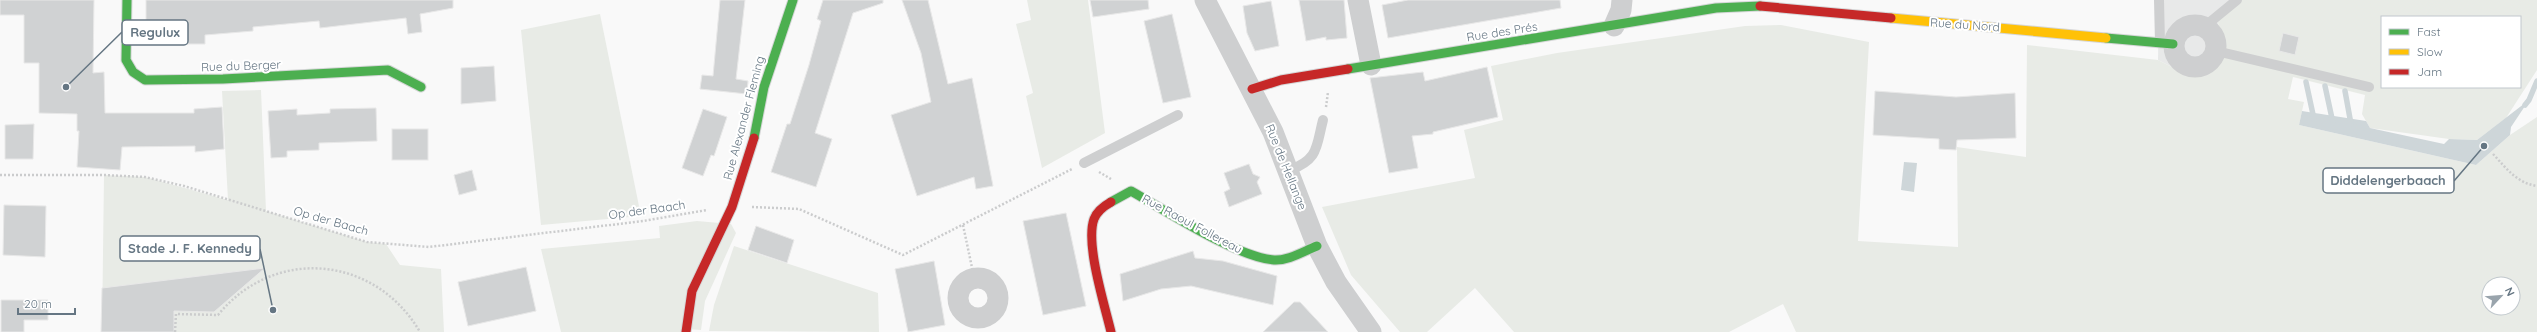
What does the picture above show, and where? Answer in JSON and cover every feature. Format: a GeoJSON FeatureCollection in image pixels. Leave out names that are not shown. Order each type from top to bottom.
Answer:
{"type":"FeatureCollection","features":[{"type":"Feature","properties":{"kind":"street","name":"Rue du Berger"},"geometry":{"type":"LineString","coordinates":[[127,0],[126,60],[133,72],[145,80],[223,79],[388,70],[421,87]]}},
{"type":"Feature","properties":{"kind":"street","name":"Rue Alexander Fleming"},"geometry":{"type":"LineString","coordinates":[[686,332],[692,291],[732,206],[756,133],[764,87],[792,0]]}},
{"type":"Feature","properties":{"kind":"street","name":"Rue de Hellange"},"geometry":{"type":"LineString","coordinates":[[1205,0],[1252,89],[1290,170],[1317,246],[1336,282],[1371,332]]}},
{"type":"Feature","properties":{"kind":"street"},"geometry":{"type":"LineString","coordinates":[[1358,0],[1371,65]]}},
{"type":"Feature","properties":{"kind":"street"},"geometry":{"type":"LineString","coordinates":[[1614,26],[1621,10],[1622,0]]}},
{"type":"Feature","properties":{"kind":"street","name":"Rue des Prés"},"geometry":{"type":"LineString","coordinates":[[1252,89],[1281,80],[1716,8],[1756,6]]}},
{"type":"Feature","properties":{"kind":"street","name":"Rue du Nord"},"geometry":{"type":"LineString","coordinates":[[1756,6],[2167,44]]}},
{"type":"Feature","properties":{"kind":"street"},"geometry":{"type":"LineString","coordinates":[[2190,25],[2204,27],[2214,37],[2216,50],[2213,57],[2202,66],[2188,66],[2177,58],[2167,44],[2184,27],[2190,25]]}},
{"type":"Feature","properties":{"kind":"street","name":"Rue Raoul Follereau"},"geometry":{"type":"LineString","coordinates":[[1111,332],[1092,239],[1093,220],[1104,206],[1131,191],[1247,253],[1272,260],[1285,259],[1317,246]]}},
{"type":"Feature","properties":{"kind":"street"},"geometry":{"type":"LineString","coordinates":[[974,277],[987,279],[992,282],[999,294],[997,307],[988,316],[983,325],[968,315],[959,305],[959,291],[967,280],[974,277]]}},
{"type":"Feature","properties":{"kind":"lane"},"geometry":{"type":"LineString","coordinates":[[2159,0],[2167,44]]}},
{"type":"Feature","properties":{"kind":"lane"},"geometry":{"type":"LineString","coordinates":[[2204,27],[2237,0]]}},
{"type":"Feature","properties":{"kind":"lane"},"geometry":{"type":"LineString","coordinates":[[2216,50],[2369,87]]}},
{"type":"Feature","properties":{"kind":"lane"},"geometry":{"type":"LineString","coordinates":[[1084,163],[1178,115]]}},
{"type":"Feature","properties":{"kind":"lane"},"geometry":{"type":"LineString","coordinates":[[1290,170],[1306,164],[1314,155],[1323,120]]}},
{"type":"Feature","properties":{"kind":"path"},"geometry":{"type":"LineString","coordinates":[[1323,120],[1332,72]]}},
{"type":"Feature","properties":{"kind":"path"},"geometry":{"type":"LineString","coordinates":[[2493,154],[2515,178],[2525,184],[2537,186]]}},
{"type":"Feature","properties":{"kind":"path","name":"Op der Baach"},"geometry":{"type":"LineString","coordinates":[[0,175],[104,174],[145,177],[184,186],[367,242],[430,248],[643,221],[732,206],[799,210],[903,255],[1084,163]]}},
{"type":"Feature","properties":{"kind":"path"},"geometry":{"type":"LineString","coordinates":[[1084,163],[1131,191]]}},
{"type":"Feature","properties":{"kind":"path"},"geometry":{"type":"LineString","coordinates":[[963,225],[974,277]]}},
{"type":"Feature","properties":{"kind":"path"},"geometry":{"type":"LineString","coordinates":[[175,332],[176,314],[218,315],[232,298],[259,280],[291,269],[325,268],[360,277],[390,295],[412,318],[420,332]]}},
{"type":"Feature","properties":{"kind":"shaded area"},"geometry":{"type":"Polygon","coordinates":[[[1027,0],[1088,0],[1105,133],[1042,168],[1026,96],[1033,93],[1016,24],[1031,20],[1027,0]]]}},
{"type":"Feature","properties":{"kind":"shaded area"},"geometry":{"type":"Polygon","coordinates":[[[2159,0],[2237,0],[2216,15],[2224,46],[2214,65],[2196,74],[2186,74],[2158,60],[2159,0]]]}},
{"type":"Feature","properties":{"kind":"shaded area"},"geometry":{"type":"Polygon","coordinates":[[[2237,0],[2537,0],[2537,70],[2506,118],[2477,140],[2449,139],[2370,128],[2362,114],[2365,95],[2293,77],[2288,99],[2304,102],[2299,125],[2476,165],[2510,135],[2537,117],[2537,332],[1796,332],[1783,304],[1729,332],[1514,332],[1475,288],[1427,332],[1400,332],[1351,275],[1322,207],[1475,178],[1464,130],[1503,120],[1491,66],[1557,53],[1745,26],[1781,25],[1869,42],[1858,241],[1958,247],[1957,147],[2026,157],[2027,45],[2158,60],[2186,74],[2196,74],[2206,71],[2220,56],[2224,46],[2216,15],[2237,0]]]}},
{"type":"Feature","properties":{"kind":"shaded area"},"geometry":{"type":"Polygon","coordinates":[[[600,14],[641,216],[541,225],[521,30],[600,14]]]}},
{"type":"Feature","properties":{"kind":"shaded area"},"geometry":{"type":"Polygon","coordinates":[[[261,90],[266,211],[367,242],[386,244],[400,265],[441,269],[444,332],[102,332],[104,175],[145,177],[228,200],[222,91],[261,90]]]}},
{"type":"Feature","properties":{"kind":"shaded area"},"geometry":{"type":"Polygon","coordinates":[[[2529,100],[2511,127],[2510,135],[2476,165],[2299,125],[2302,111],[2366,121],[2370,128],[2444,144],[2449,139],[2477,140],[2529,100]]]}},
{"type":"Feature","properties":{"kind":"shaded area"},"geometry":{"type":"Polygon","coordinates":[[[1904,162],[1917,163],[1914,192],[1901,190],[1904,162]]]}},
{"type":"Feature","properties":{"kind":"shaded area"},"geometry":{"type":"Polygon","coordinates":[[[697,221],[731,224],[736,233],[705,301],[701,330],[687,329],[686,332],[561,332],[541,249],[660,238],[659,226],[697,221]]]}},
{"type":"Feature","properties":{"kind":"shaded area"},"geometry":{"type":"Polygon","coordinates":[[[734,246],[878,293],[879,332],[709,331],[714,305],[734,246]]]}},
{"type":"Feature","properties":{"kind":"building"},"geometry":{"type":"Polygon","coordinates":[[[0,0],[94,0],[93,73],[104,72],[105,113],[194,113],[194,109],[222,107],[224,149],[195,152],[195,146],[122,147],[120,170],[77,167],[79,131],[77,131],[77,114],[39,113],[39,63],[24,63],[24,15],[0,15],[0,0]]]}},
{"type":"Feature","properties":{"kind":"building"},"geometry":{"type":"Polygon","coordinates":[[[146,0],[453,0],[453,8],[420,14],[422,32],[408,34],[406,18],[320,28],[319,21],[253,27],[253,31],[205,35],[205,44],[146,44],[146,0]]]}},
{"type":"Feature","properties":{"kind":"building"},"geometry":{"type":"Polygon","coordinates":[[[720,0],[745,0],[736,79],[748,81],[747,94],[700,89],[702,75],[713,76],[720,0]]]}},
{"type":"Feature","properties":{"kind":"building"},"geometry":{"type":"Polygon","coordinates":[[[823,0],[883,0],[883,3],[853,13],[815,133],[832,139],[816,187],[771,172],[787,124],[790,124],[809,65],[821,21],[817,19],[823,0]]]}},
{"type":"Feature","properties":{"kind":"building"},"geometry":{"type":"Polygon","coordinates":[[[902,0],[928,0],[948,84],[972,78],[993,186],[976,189],[974,177],[917,196],[891,115],[931,102],[921,53],[902,0]]]}},
{"type":"Feature","properties":{"kind":"building"},"geometry":{"type":"Polygon","coordinates":[[[1090,0],[1148,0],[1149,9],[1093,17],[1090,0]]]}},
{"type":"Feature","properties":{"kind":"building"},"geometry":{"type":"Polygon","coordinates":[[[1299,0],[1344,0],[1347,38],[1326,40],[1326,37],[1306,41],[1299,0]]]}},
{"type":"Feature","properties":{"kind":"building"},"geometry":{"type":"Polygon","coordinates":[[[1408,0],[1560,0],[1561,8],[1388,38],[1382,5],[1408,0]]]}},
{"type":"Feature","properties":{"kind":"building"},"geometry":{"type":"Polygon","coordinates":[[[1271,1],[1279,46],[1255,51],[1247,33],[1243,6],[1271,1]]]}},
{"type":"Feature","properties":{"kind":"building"},"geometry":{"type":"Polygon","coordinates":[[[1172,14],[1191,97],[1163,103],[1144,21],[1172,14]]]}},
{"type":"Feature","properties":{"kind":"building"},"geometry":{"type":"Polygon","coordinates":[[[2283,33],[2299,37],[2295,55],[2279,51],[2283,33]]]}},
{"type":"Feature","properties":{"kind":"building"},"geometry":{"type":"Polygon","coordinates":[[[494,66],[496,101],[461,104],[461,68],[494,66]]]}},
{"type":"Feature","properties":{"kind":"building"},"geometry":{"type":"Polygon","coordinates":[[[1487,67],[1498,117],[1433,132],[1433,134],[1412,136],[1418,168],[1389,173],[1370,78],[1423,72],[1425,81],[1487,67]]]}},
{"type":"Feature","properties":{"kind":"building"},"geometry":{"type":"Polygon","coordinates":[[[1875,91],[1956,97],[2015,93],[2016,138],[1957,140],[1956,150],[1939,149],[1939,139],[1873,135],[1875,91]]]}},
{"type":"Feature","properties":{"kind":"building"},"geometry":{"type":"Polygon","coordinates":[[[376,108],[377,141],[319,143],[319,150],[287,151],[287,157],[271,158],[268,111],[297,109],[297,115],[330,113],[330,109],[376,108]]]}},
{"type":"Feature","properties":{"kind":"building"},"geometry":{"type":"Polygon","coordinates":[[[703,109],[727,117],[714,156],[711,155],[703,176],[682,168],[703,109]]]}},
{"type":"Feature","properties":{"kind":"building"},"geometry":{"type":"Polygon","coordinates":[[[34,124],[33,159],[5,159],[5,125],[34,124]]]}},
{"type":"Feature","properties":{"kind":"building"},"geometry":{"type":"Polygon","coordinates":[[[392,129],[428,129],[428,160],[392,160],[392,129]]]}},
{"type":"Feature","properties":{"kind":"building"},"geometry":{"type":"Polygon","coordinates":[[[1249,164],[1253,174],[1260,177],[1257,182],[1262,194],[1229,207],[1224,192],[1230,189],[1224,173],[1249,164]]]}},
{"type":"Feature","properties":{"kind":"building"},"geometry":{"type":"Polygon","coordinates":[[[472,170],[477,190],[459,195],[454,175],[472,170]]]}},
{"type":"Feature","properties":{"kind":"building"},"geometry":{"type":"Polygon","coordinates":[[[4,205],[46,206],[45,257],[3,255],[4,205]]]}},
{"type":"Feature","properties":{"kind":"building"},"geometry":{"type":"Polygon","coordinates":[[[1066,213],[1086,306],[1043,315],[1023,221],[1066,213]]]}},
{"type":"Feature","properties":{"kind":"building"},"geometry":{"type":"Polygon","coordinates":[[[756,226],[794,240],[787,263],[748,250],[756,226]]]}},
{"type":"Feature","properties":{"kind":"building"},"geometry":{"type":"Polygon","coordinates":[[[1193,251],[1195,258],[1223,261],[1277,276],[1273,305],[1191,286],[1161,289],[1123,301],[1120,274],[1193,251]]]}},
{"type":"Feature","properties":{"kind":"building"},"geometry":{"type":"Polygon","coordinates":[[[934,261],[945,325],[908,332],[895,269],[934,261]]]}},
{"type":"Feature","properties":{"kind":"building"},"geometry":{"type":"Polygon","coordinates":[[[526,267],[536,311],[468,326],[458,282],[526,267]]]}},
{"type":"Feature","properties":{"kind":"building"},"geometry":{"type":"Polygon","coordinates":[[[265,268],[214,312],[174,311],[174,332],[101,332],[102,288],[265,268]]]}},
{"type":"Feature","properties":{"kind":"building"},"geometry":{"type":"Polygon","coordinates":[[[1,300],[48,300],[48,320],[24,320],[24,332],[1,332],[1,300]]]}},
{"type":"Feature","properties":{"kind":"building"},"geometry":{"type":"Polygon","coordinates":[[[1294,302],[1300,302],[1328,332],[1263,332],[1294,302]]]}},
{"type":"Feature","properties":{"kind":"waterway"},"geometry":{"type":"LineString","coordinates":[[2525,105],[2529,100],[2537,81]]}},
{"type":"Feature","properties":{"kind":"waterway"},"geometry":{"type":"LineString","coordinates":[[2306,82],[2314,119]]}},
{"type":"Feature","properties":{"kind":"waterway"},"geometry":{"type":"LineString","coordinates":[[2325,86],[2333,123]]}},
{"type":"Feature","properties":{"kind":"waterway"},"geometry":{"type":"LineString","coordinates":[[2345,91],[2351,124]]}},
{"type":"Feature","properties":{"kind":"traffic: fast"},"geometry":{"type":"LineString","coordinates":[[127,0],[126,60],[133,72],[145,80],[223,79],[388,70],[421,87]]}},
{"type":"Feature","properties":{"kind":"traffic: fast"},"geometry":{"type":"LineString","coordinates":[[754,138],[764,87],[793,0]]}},
{"type":"Feature","properties":{"kind":"traffic: fast"},"geometry":{"type":"LineString","coordinates":[[1348,69],[1716,8],[1760,6]]}},
{"type":"Feature","properties":{"kind":"traffic: fast"},"geometry":{"type":"LineString","coordinates":[[2106,38],[2173,44]]}},
{"type":"Feature","properties":{"kind":"traffic: fast"},"geometry":{"type":"LineString","coordinates":[[1111,202],[1131,191],[1201,232],[1240,251],[1258,257],[1274,260],[1285,259],[1317,246]]}},
{"type":"Feature","properties":{"kind":"traffic: slow"},"geometry":{"type":"LineString","coordinates":[[1891,18],[2106,38]]}},
{"type":"Feature","properties":{"kind":"traffic: jam"},"geometry":{"type":"LineString","coordinates":[[1760,6],[1891,18]]}},
{"type":"Feature","properties":{"kind":"traffic: jam"},"geometry":{"type":"LineString","coordinates":[[1252,89],[1281,80],[1348,69]]}},
{"type":"Feature","properties":{"kind":"traffic: jam"},"geometry":{"type":"LineString","coordinates":[[686,332],[692,291],[732,207],[754,138]]}},
{"type":"Feature","properties":{"kind":"traffic: jam"},"geometry":{"type":"LineString","coordinates":[[1111,202],[1103,207],[1097,214],[1094,219],[1092,230],[1094,259],[1111,332]]}},
{"type":"Feature","properties":{"kind":"place","name":"Regulux"},"geometry":{"type":"Point","coordinates":[66,87]}},
{"type":"Feature","properties":{"kind":"place","name":"Diddelengerbaach"},"geometry":{"type":"Point","coordinates":[2484,146]}},
{"type":"Feature","properties":{"kind":"place","name":"Stade J. F. Kennedy"},"geometry":{"type":"Point","coordinates":[273,310]}}]}
